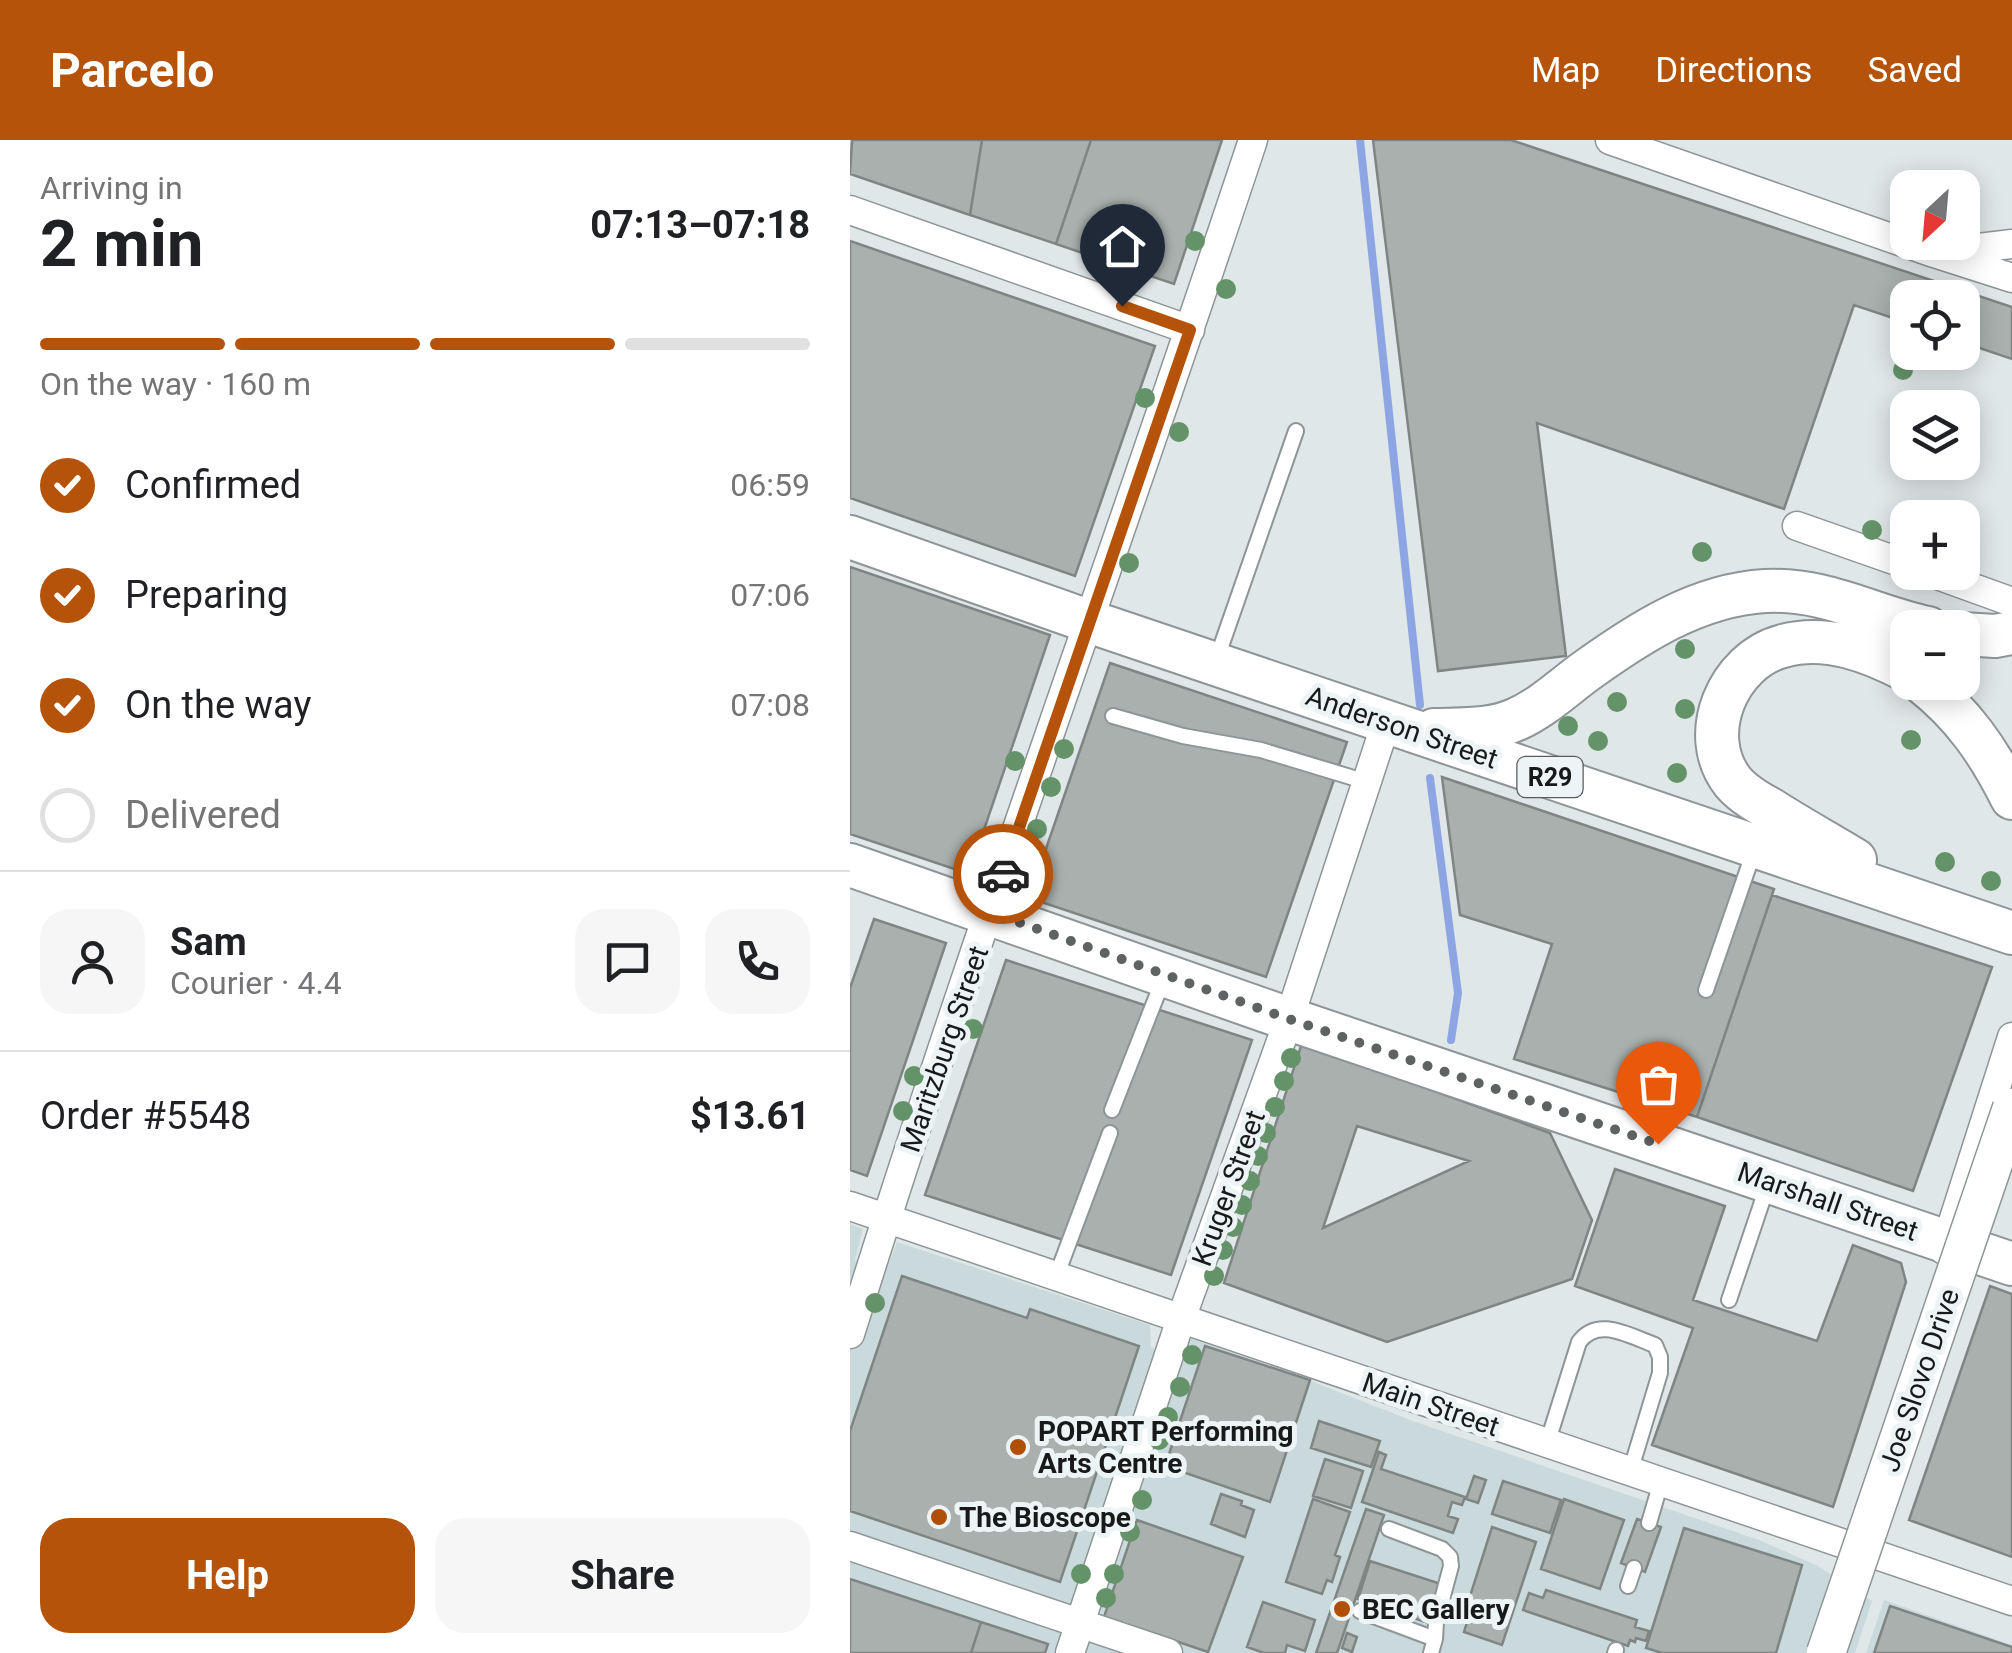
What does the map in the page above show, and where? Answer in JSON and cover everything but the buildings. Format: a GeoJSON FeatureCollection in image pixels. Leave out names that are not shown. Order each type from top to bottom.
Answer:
{"type":"FeatureCollection","features":[{"type":"Feature","properties":{"kind":"main road","name":"Anderson Street"},"geometry":{"type":"LineString","coordinates":[[850,538],[2012,933]]}},
{"type":"Feature","properties":{"kind":"main road"},"geometry":{"type":"LineString","coordinates":[[1397,726],[1480,729],[1516,720],[1679,612],[1726,597],[1765,591],[1798,592],[1833,598],[1890,616]]}},
{"type":"Feature","properties":{"kind":"main road"},"geometry":{"type":"LineString","coordinates":[[1980,635],[2012,633]]}},
{"type":"Feature","properties":{"kind":"main road"},"geometry":{"type":"LineString","coordinates":[[1890,662],[1832,643],[1781,646],[1755,658],[1740,672],[1718,716],[1717,738],[1720,757],[1732,781],[1763,805],[1919,900]]}},
{"type":"Feature","properties":{"kind":"main road"},"geometry":{"type":"LineString","coordinates":[[1944,700],[1973,731],[2012,798]]}},
{"type":"Feature","properties":{"kind":"main road","name":"Marshall Street"},"geometry":{"type":"LineString","coordinates":[[850,866],[2012,1264]]}},
{"type":"Feature","properties":{"kind":"main road","name":"Joe Slovo Drive"},"geometry":{"type":"LineString","coordinates":[[1826,1653],[2012,1108]]}},
{"type":"Feature","properties":{"kind":"street","name":"Maritzburg Street"},"geometry":{"type":"LineString","coordinates":[[850,1334],[1253,140]]}},
{"type":"Feature","properties":{"kind":"street"},"geometry":{"type":"LineString","coordinates":[[1610,140],[1890,238]]}},
{"type":"Feature","properties":{"kind":"street"},"geometry":{"type":"LineString","coordinates":[[850,210],[1190,330]]}},
{"type":"Feature","properties":{"kind":"street"},"geometry":{"type":"LineString","coordinates":[[1980,248],[2012,244]]}},
{"type":"Feature","properties":{"kind":"street"},"geometry":{"type":"LineString","coordinates":[[1956,260],[2012,278]]}},
{"type":"Feature","properties":{"kind":"street"},"geometry":{"type":"LineString","coordinates":[[1797,526],[1890,559]]}},
{"type":"Feature","properties":{"kind":"street"},"geometry":{"type":"LineString","coordinates":[[1979,590],[2012,602]]}},
{"type":"Feature","properties":{"kind":"street","name":"Kruger Street"},"geometry":{"type":"LineString","coordinates":[[1070,1653],[1181,1319],[1289,1019],[1366,782],[1397,726]]}},
{"type":"Feature","properties":{"kind":"street"},"geometry":{"type":"LineString","coordinates":[[1810,1653],[2012,1038]]}},
{"type":"Feature","properties":{"kind":"street","name":"Main Street"},"geometry":{"type":"LineString","coordinates":[[850,1206],[2012,1601]]}},
{"type":"Feature","properties":{"kind":"street"},"geometry":{"type":"LineString","coordinates":[[850,1546],[1168,1653]]}},
{"type":"Feature","properties":{"kind":"lane"},"geometry":{"type":"LineString","coordinates":[[1215,664],[1296,430]]}},
{"type":"Feature","properties":{"kind":"lane"},"geometry":{"type":"LineString","coordinates":[[1112,716],[1183,736],[1261,750],[1366,782]]}},
{"type":"Feature","properties":{"kind":"lane"},"geometry":{"type":"LineString","coordinates":[[1706,990],[1756,846]]}},
{"type":"Feature","properties":{"kind":"lane"},"geometry":{"type":"LineString","coordinates":[[1112,1110],[1165,975]]}},
{"type":"Feature","properties":{"kind":"lane"},"geometry":{"type":"LineString","coordinates":[[1056,1276],[1110,1133]]}},
{"type":"Feature","properties":{"kind":"lane"},"geometry":{"type":"LineString","coordinates":[[1729,1300],[1768,1181]]}},
{"type":"Feature","properties":{"kind":"lane"},"geometry":{"type":"LineString","coordinates":[[1547,1444],[1578,1342],[1586,1331],[1601,1327],[1655,1345],[1660,1373],[1630,1472]]}},
{"type":"Feature","properties":{"kind":"lane"},"geometry":{"type":"LineString","coordinates":[[1649,1523],[1661,1482]]}},
{"type":"Feature","properties":{"kind":"lane"},"geometry":{"type":"LineString","coordinates":[[1360,1611],[1433,1646],[1450,1557],[1442,1549],[1389,1530]]}},
{"type":"Feature","properties":{"kind":"lane"},"geometry":{"type":"LineString","coordinates":[[1628,1586],[1634,1568]]}},
{"type":"Feature","properties":{"kind":"shaded area"},"geometry":{"type":"Polygon","coordinates":[[[850,1224],[863,1229],[855,1260],[886,1270],[897,1242],[1150,1325],[1151,1347],[1182,1359],[1193,1335],[1413,1421],[1759,1540],[1818,1566],[1872,1601],[1855,1653],[850,1653],[850,1224]]]}},
{"type":"Feature","properties":{"kind":"shaded area"},"geometry":{"type":"Polygon","coordinates":[[[1884,1600],[2012,1645],[2012,1653],[1866,1653],[1884,1600]]]}},
{"type":"Feature","properties":{"kind":"waterway"},"geometry":{"type":"LineString","coordinates":[[1360,140],[1420,705]]}},
{"type":"Feature","properties":{"kind":"waterway"},"geometry":{"type":"LineString","coordinates":[[1430,778],[1458,993],[1451,1040]]}},
{"type":"Feature","properties":{"kind":"way so far"},"geometry":{"type":"LineString","coordinates":[[1003,874],[990,912],[1658,1144]]}},
{"type":"Feature","properties":{"kind":"place","name":"POPART Performing Arts Centre"},"geometry":{"type":"Point","coordinates":[1018,1447]}},
{"type":"Feature","properties":{"kind":"place","name":"The Bioscope"},"geometry":{"type":"Point","coordinates":[939,1517]}},
{"type":"Feature","properties":{"kind":"place","name":"BEC Gallery"},"geometry":{"type":"Point","coordinates":[1342,1609]}},
{"type":"Feature","properties":{"kind":"route"},"geometry":{"type":"LineString","coordinates":[[1003,874],[1190,330],[1122,306]]}}]}
